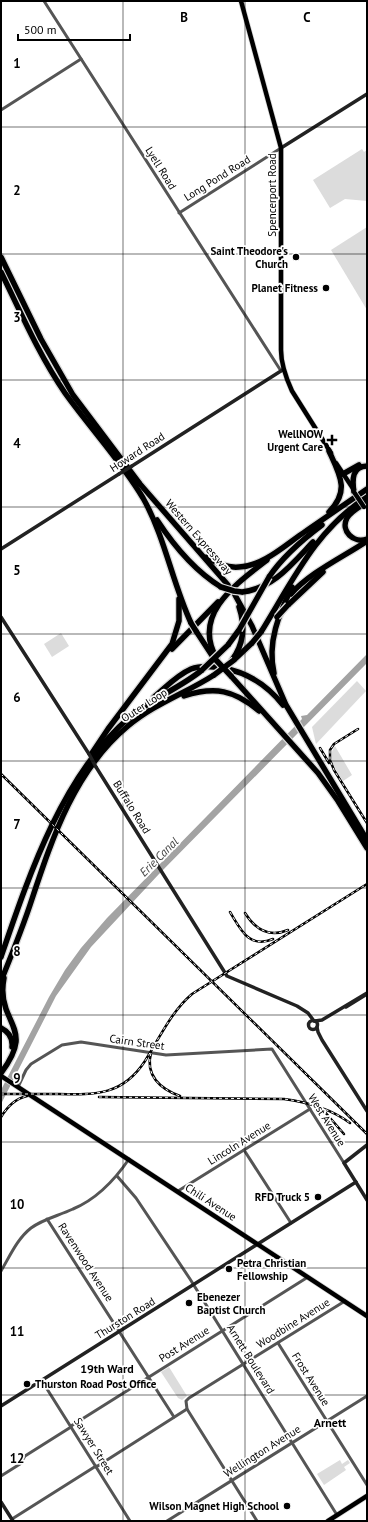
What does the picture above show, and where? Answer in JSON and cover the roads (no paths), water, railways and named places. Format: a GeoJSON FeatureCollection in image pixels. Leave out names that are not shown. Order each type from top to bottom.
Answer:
{"type":"FeatureCollection","features":[{"type":"Feature","properties":{"kind":"highway","name":"Western Expressway"},"geometry":{"type":"LineString","coordinates":[[1,257],[40,340],[74,395],[140,484],[235,595],[252,626],[284,701],[294,720],[367,840]]}},
{"type":"Feature","properties":{"kind":"highway","name":"Western Expressway"},"geometry":{"type":"LineString","coordinates":[[1,272],[31,335],[53,373],[65,392],[143,498],[162,540],[182,602],[196,631],[231,676],[294,745],[329,788],[367,848]]}},
{"type":"Feature","properties":{"kind":"highway"},"geometry":{"type":"LineString","coordinates":[[316,525],[337,503],[342,490],[341,479],[329,451]]}},
{"type":"Feature","properties":{"kind":"highway"},"geometry":{"type":"LineString","coordinates":[[344,474],[359,465],[367,465]]}},
{"type":"Feature","properties":{"kind":"highway"},"geometry":{"type":"LineString","coordinates":[[354,492],[352,481],[355,472],[360,467],[367,465]]}},
{"type":"Feature","properties":{"kind":"highway"},"geometry":{"type":"LineString","coordinates":[[192,543],[213,560],[232,567],[255,564],[281,549],[367,489]]}},
{"type":"Feature","properties":{"kind":"highway","name":"Outer Loop"},"geometry":{"type":"LineString","coordinates":[[1,956],[24,890],[39,854],[57,816],[83,769],[116,730],[143,707],[186,682],[202,670],[228,645],[256,602],[269,577],[286,556],[309,535],[367,489]]}},
{"type":"Feature","properties":{"kind":"highway"},"geometry":{"type":"LineString","coordinates":[[143,498],[161,526],[180,551],[208,578],[221,586],[234,591],[242,592],[253,590],[276,579],[340,517],[367,497]]}},
{"type":"Feature","properties":{"kind":"highway"},"geometry":{"type":"LineString","coordinates":[[367,502],[349,515],[345,526],[351,537],[359,540],[367,540]]}},
{"type":"Feature","properties":{"kind":"highway"},"geometry":{"type":"LineString","coordinates":[[261,632],[317,541],[340,517]]}},
{"type":"Feature","properties":{"kind":"highway"},"geometry":{"type":"LineString","coordinates":[[282,608],[301,584],[367,540]]}},
{"type":"Feature","properties":{"kind":"highway"},"geometry":{"type":"LineString","coordinates":[[157,665],[204,615],[281,549]]}},
{"type":"Feature","properties":{"kind":"highway"},"geometry":{"type":"LineString","coordinates":[[284,701],[274,675],[271,647],[282,608],[308,555]]}},
{"type":"Feature","properties":{"kind":"highway"},"geometry":{"type":"LineString","coordinates":[[233,660],[252,643],[288,605],[325,570],[338,560]]}},
{"type":"Feature","properties":{"kind":"highway"},"geometry":{"type":"LineString","coordinates":[[83,769],[108,729],[172,644],[179,621],[179,600],[172,570]]}},
{"type":"Feature","properties":{"kind":"highway"},"geometry":{"type":"LineString","coordinates":[[233,660],[243,635],[241,613],[235,595]]}},
{"type":"Feature","properties":{"kind":"highway"},"geometry":{"type":"LineString","coordinates":[[217,659],[211,644],[209,628],[213,614],[225,596]]}},
{"type":"Feature","properties":{"kind":"highway","name":"Outer Loop"},"geometry":{"type":"LineString","coordinates":[[1,981],[55,831],[73,796],[96,759],[113,740],[138,718],[165,702],[199,685],[233,660]]}},
{"type":"Feature","properties":{"kind":"highway"},"geometry":{"type":"LineString","coordinates":[[143,707],[169,684],[187,671],[200,667],[214,666],[239,672],[259,681],[277,698],[294,720]]}},
{"type":"Feature","properties":{"kind":"highway"},"geometry":{"type":"LineString","coordinates":[[165,702],[191,693],[212,690],[226,691],[247,702],[282,732]]}},
{"type":"Feature","properties":{"kind":"highway"},"geometry":{"type":"LineString","coordinates":[[2,1076],[13,1053],[16,1042],[14,1029],[3,997],[3,985],[6,969]]}},
{"type":"Feature","properties":{"kind":"highway"},"geometry":{"type":"LineString","coordinates":[[1,1028],[8,1033],[13,1042],[11,1051],[1,1070]]}},
{"type":"Feature","properties":{"kind":"main road","name":"Spencerport Road"},"geometry":{"type":"LineString","coordinates":[[241,1],[281,148],[280,371],[366,510]]}},
{"type":"Feature","properties":{"kind":"main road","name":"Long Pond Road"},"geometry":{"type":"LineString","coordinates":[[281,148],[367,94]]}},
{"type":"Feature","properties":{"kind":"main road","name":"Howard Road"},"geometry":{"type":"LineString","coordinates":[[1,549],[280,371]]}},
{"type":"Feature","properties":{"kind":"main road","name":"Buffalo Road"},"geometry":{"type":"LineString","coordinates":[[1,617],[227,976],[304,1010],[314,1020],[317,1027]]}},
{"type":"Feature","properties":{"kind":"main road"},"geometry":{"type":"LineString","coordinates":[[309,1022],[326,1017],[367,993]]}},
{"type":"Feature","properties":{"kind":"main road"},"geometry":{"type":"LineString","coordinates":[[312,1030],[326,1019],[367,993]]}},
{"type":"Feature","properties":{"kind":"main road"},"geometry":{"type":"LineString","coordinates":[[304,1010],[308,1016],[309,1027],[322,1040]]}},
{"type":"Feature","properties":{"kind":"main road"},"geometry":{"type":"LineString","coordinates":[[317,1027],[322,1040],[367,1111]]}},
{"type":"Feature","properties":{"kind":"main road","name":"Chili Avenue"},"geometry":{"type":"LineString","coordinates":[[2,1076],[367,1316]]}},
{"type":"Feature","properties":{"kind":"main road"},"geometry":{"type":"LineString","coordinates":[[344,1163],[367,1145]]}},
{"type":"Feature","properties":{"kind":"main road","name":"West Avenue"},"geometry":{"type":"LineString","coordinates":[[344,1163],[367,1200]]}},
{"type":"Feature","properties":{"kind":"main road","name":"Thurston Road"},"geometry":{"type":"LineString","coordinates":[[1,1406],[356,1182]]}},
{"type":"Feature","properties":{"kind":"main road"},"geometry":{"type":"LineString","coordinates":[[328,1521],[367,1496]]}},
{"type":"Feature","properties":{"kind":"main road"},"geometry":{"type":"LineString","coordinates":[[1,1503],[12,1520]]}},
{"type":"Feature","properties":{"kind":"street","name":"Lyell Road"},"geometry":{"type":"LineString","coordinates":[[44,1],[280,371]]}},
{"type":"Feature","properties":{"kind":"street"},"geometry":{"type":"LineString","coordinates":[[1,110],[81,59]]}},
{"type":"Feature","properties":{"kind":"street","name":"Long Pond Road"},"geometry":{"type":"LineString","coordinates":[[179,212],[281,148]]}},
{"type":"Feature","properties":{"kind":"street","name":"Cairn Street"},"geometry":{"type":"LineString","coordinates":[[16,1086],[30,1065],[55,1049],[70,1043],[82,1042],[166,1055],[272,1050]]}},
{"type":"Feature","properties":{"kind":"street","name":"West Avenue"},"geometry":{"type":"LineString","coordinates":[[272,1050],[344,1163]]}},
{"type":"Feature","properties":{"kind":"street","name":"Lincoln Avenue"},"geometry":{"type":"LineString","coordinates":[[178,1191],[310,1110]]}},
{"type":"Feature","properties":{"kind":"street"},"geometry":{"type":"LineString","coordinates":[[244,1150],[291,1223]]}},
{"type":"Feature","properties":{"kind":"street"},"geometry":{"type":"LineString","coordinates":[[1,1271],[22,1237],[30,1229],[47,1219],[72,1210],[87,1202],[104,1189],[117,1176],[129,1159]]}},
{"type":"Feature","properties":{"kind":"street","name":"Arnett Boulevard"},"geometry":{"type":"LineString","coordinates":[[117,1176],[136,1198],[194,1285],[337,1515]]}},
{"type":"Feature","properties":{"kind":"street","name":"Ravenwood Avenue"},"geometry":{"type":"LineString","coordinates":[[47,1219],[174,1417]]}},
{"type":"Feature","properties":{"kind":"street","name":"Post Avenue"},"geometry":{"type":"LineString","coordinates":[[1,1476],[19,1465],[25,1456],[308,1277]]}},
{"type":"Feature","properties":{"kind":"street","name":"Woodbine Avenue"},"geometry":{"type":"LineString","coordinates":[[187,1409],[186,1402],[189,1398],[345,1301]]}},
{"type":"Feature","properties":{"kind":"street","name":"Frost Avenue"},"geometry":{"type":"LineString","coordinates":[[278,1343],[367,1485]]}},
{"type":"Feature","properties":{"kind":"street","name":"Sawyer Street"},"geometry":{"type":"LineString","coordinates":[[42,1380],[130,1521]]}},
{"type":"Feature","properties":{"kind":"street","name":"Wellington Avenue"},"geometry":{"type":"LineString","coordinates":[[167,1521],[367,1396]]}},
{"type":"Feature","properties":{"kind":"street"},"geometry":{"type":"LineString","coordinates":[[12,1520],[187,1409],[257,1521]]}},
{"type":"Feature","properties":{"kind":"railway"},"geometry":{"type":"LineString","coordinates":[[358,729],[334,744],[330,750],[330,760],[334,770],[367,823]]}},
{"type":"Feature","properties":{"kind":"railway"},"geometry":{"type":"LineString","coordinates":[[320,748],[329,763]]}},
{"type":"Feature","properties":{"kind":"railway"},"geometry":{"type":"LineString","coordinates":[[1,774],[367,1134]]}},
{"type":"Feature","properties":{"kind":"railway"},"geometry":{"type":"LineString","coordinates":[[1,1094],[85,1094],[108,1091],[118,1087],[137,1072],[172,1017],[192,994],[367,884]]}},
{"type":"Feature","properties":{"kind":"railway"},"geometry":{"type":"LineString","coordinates":[[230,912],[242,931],[252,940],[258,942],[273,939]]}},
{"type":"Feature","properties":{"kind":"railway"},"geometry":{"type":"LineString","coordinates":[[245,913],[253,924],[263,930],[275,933],[288,930]]}},
{"type":"Feature","properties":{"kind":"railway"},"geometry":{"type":"LineString","coordinates":[[151,1053],[150,1068],[156,1080],[160,1085],[180,1096]]}},
{"type":"Feature","properties":{"kind":"railway"},"geometry":{"type":"LineString","coordinates":[[1,1117],[12,1104],[27,1096]]}},
{"type":"Feature","properties":{"kind":"railway"},"geometry":{"type":"LineString","coordinates":[[99,1097],[284,1099],[301,1102],[327,1110],[350,1123]]}},
{"type":"Feature","properties":{"kind":"railway"},"geometry":{"type":"LineString","coordinates":[[324,1111],[344,1134]]}},
{"type":"Feature","properties":{"kind":"place","name":"Saint Theodore's Church"},"geometry":{"type":"Point","coordinates":[296,257]}},
{"type":"Feature","properties":{"kind":"place","name":"Planet Fitness"},"geometry":{"type":"Point","coordinates":[326,288]}},
{"type":"Feature","properties":{"kind":"place","name":"WellNOW Urgent Care"},"geometry":{"type":"Point","coordinates":[332,440]}},
{"type":"Feature","properties":{"kind":"place","name":"RFD Truck 5"},"geometry":{"type":"Point","coordinates":[318,1197]}},
{"type":"Feature","properties":{"kind":"place","name":"Petra Christian Fellowship"},"geometry":{"type":"Point","coordinates":[229,1269]}},
{"type":"Feature","properties":{"kind":"place","name":"Ebenezer Baptist Church"},"geometry":{"type":"Point","coordinates":[189,1303]}},
{"type":"Feature","properties":{"kind":"place","name":"Thurston Road Post Office"},"geometry":{"type":"Point","coordinates":[27,1384]}},
{"type":"Feature","properties":{"kind":"place","name":"Wilson Magnet High School"},"geometry":{"type":"Point","coordinates":[287,1506]}},
{"type":"Feature","properties":{"kind":"district","name":"19th Ward"},"geometry":{"type":"Point","coordinates":[107,1369]}},
{"type":"Feature","properties":{"kind":"district","name":"Arnett"},"geometry":{"type":"Point","coordinates":[330,1423]}},
{"type":"Feature","properties":{"kind":"water label","name":"Erie Canal"},"geometry":{"type":"Point","coordinates":[159,857]}}]}
